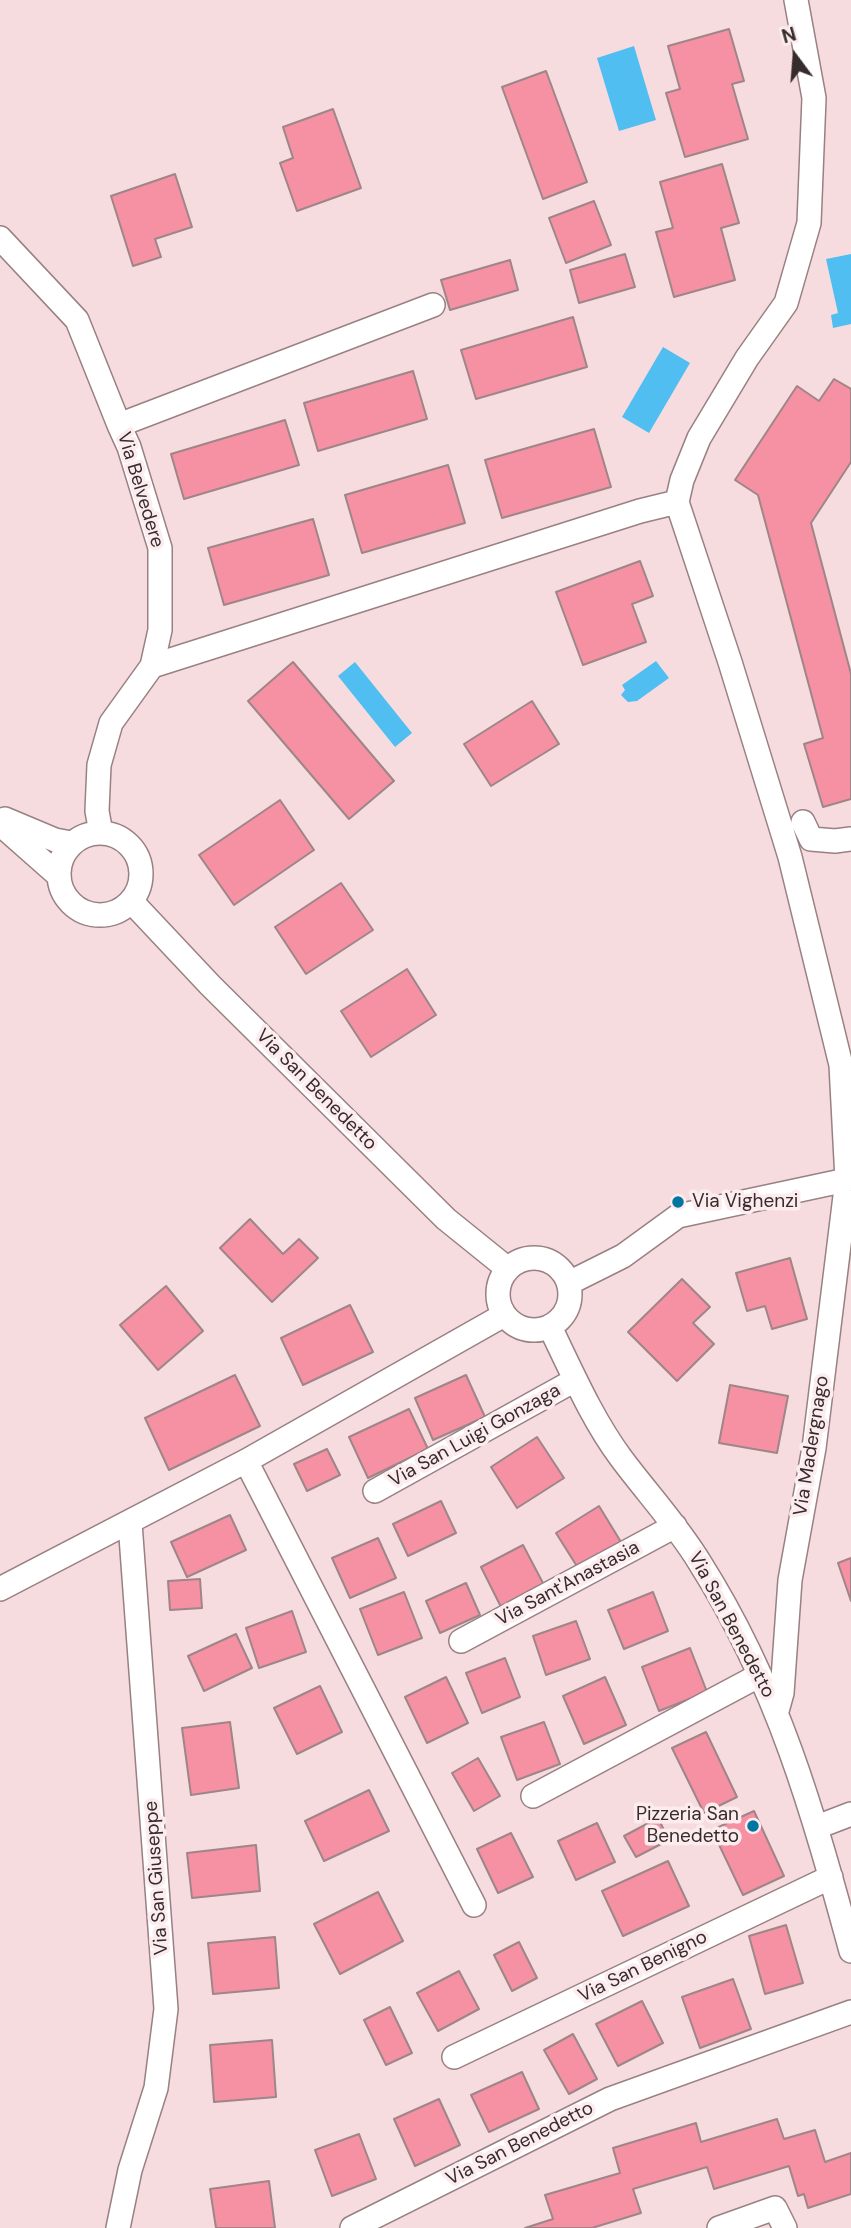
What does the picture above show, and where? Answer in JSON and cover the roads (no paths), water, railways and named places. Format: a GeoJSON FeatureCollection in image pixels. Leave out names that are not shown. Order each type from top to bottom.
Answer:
{"type":"FeatureCollection","features":[{"type":"Feature","properties":{"kind":"street"},"geometry":{"type":"LineString","coordinates":[[152,666],[640,511],[677,502],[682,480],[699,438],[747,358],[786,303],[809,223],[814,98],[795,1]]}},
{"type":"Feature","properties":{"kind":"street"},"geometry":{"type":"LineString","coordinates":[[0,238],[77,320],[119,425]]}},
{"type":"Feature","properties":{"kind":"street","name":"Via Belvedere"},"geometry":{"type":"LineString","coordinates":[[101,833],[97,811],[99,765],[111,723],[152,666],[160,630],[160,548],[129,447],[119,425],[433,305]]}},
{"type":"Feature","properties":{"kind":"street","name":"Via Madergnago"},"geometry":{"type":"LineString","coordinates":[[677,502],[786,844],[841,1065],[849,1180],[814,1448],[790,1580],[782,1693],[777,1711]]}},
{"type":"Feature","properties":{"kind":"street"},"geometry":{"type":"LineString","coordinates":[[0,817],[55,841],[71,844]]}},
{"type":"Feature","properties":{"kind":"street"},"geometry":{"type":"LineString","coordinates":[[803,822],[811,839],[851,839]]}},
{"type":"Feature","properties":{"kind":"street"},"geometry":{"type":"LineString","coordinates":[[0,824],[58,875]]}},
{"type":"Feature","properties":{"kind":"street"},"geometry":{"type":"LineString","coordinates":[[101,833],[114,835],[135,851],[140,863],[141,877],[138,890],[131,901],[115,912],[95,915],[76,908],[69,901],[63,894],[58,875],[61,858],[71,844],[85,835],[101,833]]}},
{"type":"Feature","properties":{"kind":"street","name":"Via San Benedetto"},"geometry":{"type":"LineString","coordinates":[[131,901],[210,985],[446,1219],[508,1269]]}},
{"type":"Feature","properties":{"kind":"street"},"geometry":{"type":"LineString","coordinates":[[569,1283],[623,1256],[678,1216],[849,1180]]}},
{"type":"Feature","properties":{"kind":"street"},"geometry":{"type":"LineString","coordinates":[[535,1258],[550,1261],[561,1270],[569,1283],[569,1303],[559,1322],[550,1327],[533,1331],[517,1326],[504,1315],[499,1306],[499,1286],[508,1269],[520,1261],[535,1258]]}},
{"type":"Feature","properties":{"kind":"street"},"geometry":{"type":"LineString","coordinates":[[0,1589],[246,1461],[504,1315]]}},
{"type":"Feature","properties":{"kind":"street","name":"Via San Benedetto"},"geometry":{"type":"LineString","coordinates":[[550,1327],[575,1380],[619,1456],[676,1526],[701,1564],[761,1675],[777,1711],[817,1827],[851,1951]]}},
{"type":"Feature","properties":{"kind":"street","name":"Via San Luigi Gonzaga"},"geometry":{"type":"LineString","coordinates":[[375,1491],[575,1380]]}},
{"type":"Feature","properties":{"kind":"street"},"geometry":{"type":"LineString","coordinates":[[246,1461],[474,1905]]}},
{"type":"Feature","properties":{"kind":"street","name":"Via San Giuseppe"},"geometry":{"type":"LineString","coordinates":[[118,2228],[130,2170],[156,2088],[166,2009],[130,1523]]}},
{"type":"Feature","properties":{"kind":"street","name":"Via Sant'Anastasia"},"geometry":{"type":"LineString","coordinates":[[461,1641],[676,1526]]}},
{"type":"Feature","properties":{"kind":"street"},"geometry":{"type":"LineString","coordinates":[[533,1796],[761,1675]]}},
{"type":"Feature","properties":{"kind":"street"},"geometry":{"type":"LineString","coordinates":[[817,1827],[851,1814]]}},
{"type":"Feature","properties":{"kind":"street","name":"Via San Benigno"},"geometry":{"type":"LineString","coordinates":[[454,2057],[831,1877]]}},
{"type":"Feature","properties":{"kind":"street","name":"Via San Benedetto"},"geometry":{"type":"LineString","coordinates":[[352,2228],[610,2099],[851,2012]]}},
{"type":"Feature","properties":{"kind":"street"},"geometry":{"type":"LineString","coordinates":[[719,2228],[775,2208],[785,2228]]}},
{"type":"Feature","properties":{"kind":"water"},"geometry":{"type":"Polygon","coordinates":[[[634,46],[656,120],[619,131],[597,58],[634,46]]]}},
{"type":"Feature","properties":{"kind":"water"},"geometry":{"type":"Polygon","coordinates":[[[851,254],[851,324],[833,328],[831,315],[838,313],[826,259],[851,254]]]}},
{"type":"Feature","properties":{"kind":"water"},"geometry":{"type":"Polygon","coordinates":[[[663,347],[690,363],[649,433],[622,417],[663,347]]]}},
{"type":"Feature","properties":{"kind":"water"},"geometry":{"type":"Polygon","coordinates":[[[656,661],[669,678],[637,701],[628,702],[621,695],[625,690],[622,685],[656,661]]]}},
{"type":"Feature","properties":{"kind":"water"},"geometry":{"type":"Polygon","coordinates":[[[355,662],[412,733],[395,747],[338,676],[355,662]]]}},
{"type":"Feature","properties":{"kind":"place","name":"Via Vighenzi"},"geometry":{"type":"Point","coordinates":[678,1202]}},
{"type":"Feature","properties":{"kind":"place","name":"Pizzeria San Benedetto"},"geometry":{"type":"Point","coordinates":[753,1826]}}]}
